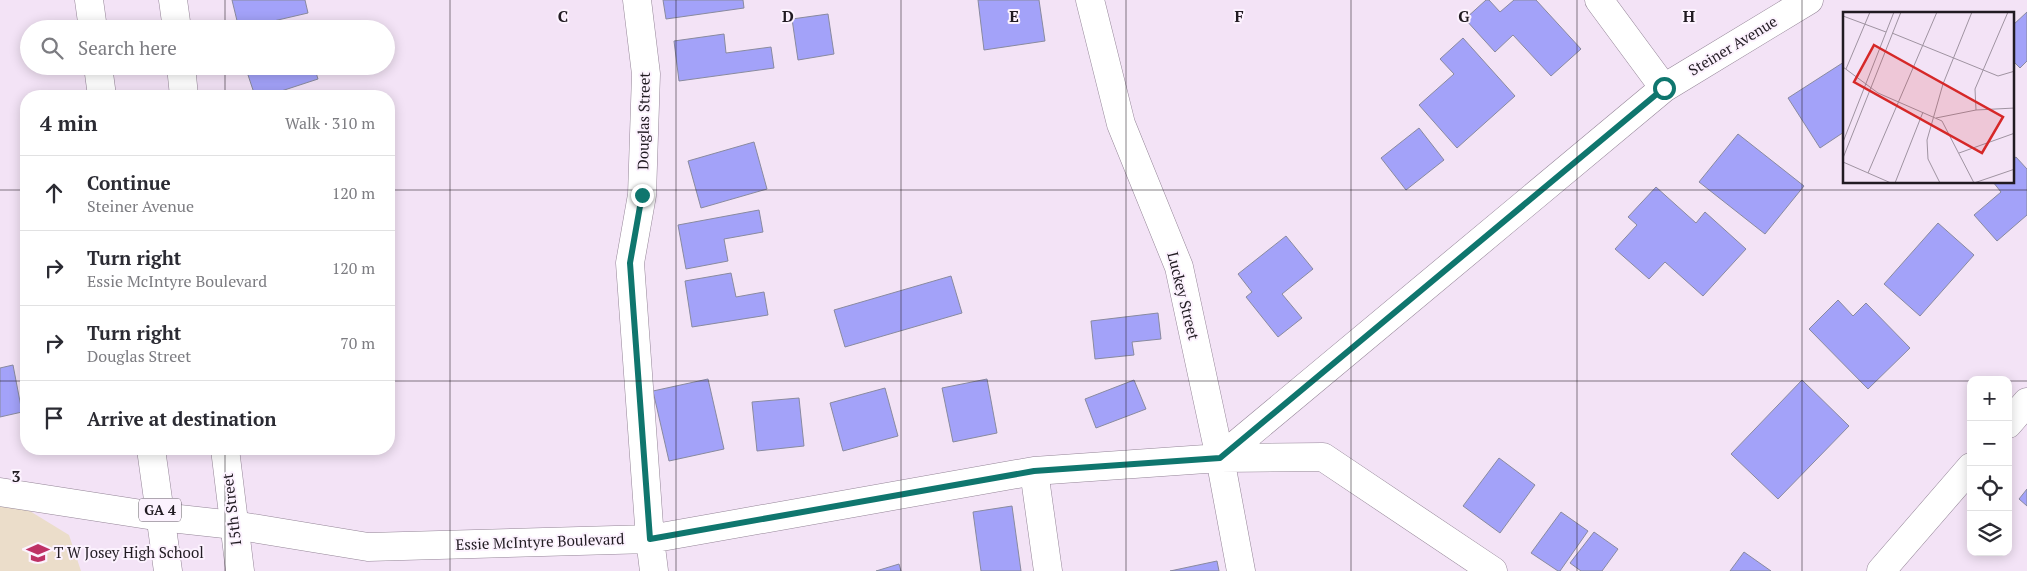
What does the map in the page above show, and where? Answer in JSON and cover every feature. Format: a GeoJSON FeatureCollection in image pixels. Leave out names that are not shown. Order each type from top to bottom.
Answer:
{"type":"FeatureCollection","features":[{"type":"Feature","properties":{"kind":"street"},"geometry":{"type":"LineString","coordinates":[[89,0],[92,20]]}},
{"type":"Feature","properties":{"kind":"street"},"geometry":{"type":"LineString","coordinates":[[173,0],[176,20]]}},
{"type":"Feature","properties":{"kind":"street","name":"Douglas Street"},"geometry":{"type":"LineString","coordinates":[[637,0],[646,74],[642,195],[630,263],[650,539],[654,571]]}},
{"type":"Feature","properties":{"kind":"street","name":"Luckey Street"},"geometry":{"type":"LineString","coordinates":[[1090,0],[1121,124],[1179,267],[1220,458],[1241,571]]}},
{"type":"Feature","properties":{"kind":"street"},"geometry":{"type":"LineString","coordinates":[[1599,0],[1664,88]]}},
{"type":"Feature","properties":{"kind":"street","name":"Steiner Avenue"},"geometry":{"type":"LineString","coordinates":[[1220,458],[1664,88],[1809,0]]}},
{"type":"Feature","properties":{"kind":"street"},"geometry":{"type":"LineString","coordinates":[[99,75],[101,90]]}},
{"type":"Feature","properties":{"kind":"street"},"geometry":{"type":"LineString","coordinates":[[182,75],[183,90]]}},
{"type":"Feature","properties":{"kind":"street"},"geometry":{"type":"LineString","coordinates":[[2011,421],[2027,402]]}},
{"type":"Feature","properties":{"kind":"street","name":"GA 4"},"geometry":{"type":"LineString","coordinates":[[152,455],[168,571]]}},
{"type":"Feature","properties":{"kind":"street","name":"15th Street"},"geometry":{"type":"LineString","coordinates":[[226,455],[240,571]]}},
{"type":"Feature","properties":{"kind":"street","name":"Essie McIntyre Boulevard"},"geometry":{"type":"LineString","coordinates":[[0,492],[161,517],[234,525],[368,547],[650,539],[1034,471],[1220,458],[1323,457],[1493,571]]}},
{"type":"Feature","properties":{"kind":"street"},"geometry":{"type":"LineString","coordinates":[[1034,471],[1048,571]]}},
{"type":"Feature","properties":{"kind":"street"},"geometry":{"type":"LineString","coordinates":[[1881,571],[1967,472]]}},
{"type":"Feature","properties":{"kind":"shaded area","name":"T W Josey High School"},"geometry":{"type":"Polygon","coordinates":[[[0,503],[20,505],[69,535],[81,571],[0,571],[0,503]]]}},
{"type":"Feature","properties":{"kind":"building"},"geometry":{"type":"Polygon","coordinates":[[[232,0],[305,0],[308,13],[278,20],[237,20],[232,0]]]}},
{"type":"Feature","properties":{"kind":"building"},"geometry":{"type":"Polygon","coordinates":[[[663,0],[743,0],[744,8],[666,19],[663,0]]]}},
{"type":"Feature","properties":{"kind":"building"},"geometry":{"type":"Polygon","coordinates":[[[978,0],[1039,0],[1045,41],[984,50],[978,0]]]}},
{"type":"Feature","properties":{"kind":"building"},"geometry":{"type":"Polygon","coordinates":[[[1486,0],[1489,0],[1500,12],[1514,0],[1536,0],[1581,49],[1551,76],[1513,35],[1495,52],[1465,19],[1486,0]]]}},
{"type":"Feature","properties":{"kind":"building"},"geometry":{"type":"Polygon","coordinates":[[[2027,12],[2027,61],[2020,68],[2014,62],[2014,24],[2027,12]]]}},
{"type":"Feature","properties":{"kind":"building"},"geometry":{"type":"Polygon","coordinates":[[[828,14],[834,54],[798,60],[792,19],[828,14]]]}},
{"type":"Feature","properties":{"kind":"building"},"geometry":{"type":"Polygon","coordinates":[[[724,34],[726,53],[771,47],[774,68],[679,81],[674,41],[724,34]]]}},
{"type":"Feature","properties":{"kind":"building"},"geometry":{"type":"Polygon","coordinates":[[[1463,38],[1515,96],[1457,148],[1419,105],[1454,74],[1440,59],[1463,38]]]}},
{"type":"Feature","properties":{"kind":"building"},"geometry":{"type":"Polygon","coordinates":[[[1843,63],[1843,133],[1820,148],[1788,98],[1843,63]]]}},
{"type":"Feature","properties":{"kind":"building"},"geometry":{"type":"Polygon","coordinates":[[[248,75],[317,75],[318,79],[284,90],[253,90],[248,75]]]}},
{"type":"Feature","properties":{"kind":"building"},"geometry":{"type":"Polygon","coordinates":[[[1419,128],[1444,160],[1406,190],[1381,158],[1419,128]]]}},
{"type":"Feature","properties":{"kind":"building"},"geometry":{"type":"Polygon","coordinates":[[[1738,134],[1804,186],[1765,234],[1699,182],[1738,134]]]}},
{"type":"Feature","properties":{"kind":"building"},"geometry":{"type":"Polygon","coordinates":[[[754,142],[767,189],[701,208],[688,161],[754,142]]]}},
{"type":"Feature","properties":{"kind":"building"},"geometry":{"type":"Polygon","coordinates":[[[2016,157],[2027,169],[2027,215],[1997,241],[1974,215],[2001,192],[1995,184],[2014,184],[2014,158],[2016,157]]]}},
{"type":"Feature","properties":{"kind":"building"},"geometry":{"type":"Polygon","coordinates":[[[1656,187],[1696,223],[1705,212],[1746,249],[1703,296],[1665,262],[1649,279],[1615,249],[1637,225],[1628,217],[1656,187]]]}},
{"type":"Feature","properties":{"kind":"building"},"geometry":{"type":"Polygon","coordinates":[[[759,210],[763,232],[724,239],[728,261],[686,269],[678,225],[759,210]]]}},
{"type":"Feature","properties":{"kind":"building"},"geometry":{"type":"Polygon","coordinates":[[[1938,223],[1974,255],[1920,316],[1884,284],[1938,223]]]}},
{"type":"Feature","properties":{"kind":"building"},"geometry":{"type":"Polygon","coordinates":[[[1286,236],[1313,269],[1282,294],[1302,318],[1278,337],[1246,297],[1252,292],[1238,274],[1286,236]]]}},
{"type":"Feature","properties":{"kind":"building"},"geometry":{"type":"Polygon","coordinates":[[[731,273],[736,297],[764,292],[768,315],[692,327],[685,281],[731,273]]]}},
{"type":"Feature","properties":{"kind":"building"},"geometry":{"type":"Polygon","coordinates":[[[951,276],[962,313],[845,347],[834,310],[951,276]]]}},
{"type":"Feature","properties":{"kind":"building"},"geometry":{"type":"Polygon","coordinates":[[[1838,300],[1853,316],[1866,303],[1910,348],[1868,389],[1809,329],[1838,300]]]}},
{"type":"Feature","properties":{"kind":"building"},"geometry":{"type":"Polygon","coordinates":[[[1158,313],[1161,339],[1132,342],[1134,355],[1095,359],[1091,321],[1158,313]]]}},
{"type":"Feature","properties":{"kind":"building"},"geometry":{"type":"Polygon","coordinates":[[[13,365],[20,402],[20,412],[0,417],[0,368],[13,365]]]}},
{"type":"Feature","properties":{"kind":"building"},"geometry":{"type":"Polygon","coordinates":[[[708,379],[724,449],[669,461],[653,391],[708,379]]]}},
{"type":"Feature","properties":{"kind":"building"},"geometry":{"type":"Polygon","coordinates":[[[987,379],[997,433],[953,442],[942,388],[987,379]]]}},
{"type":"Feature","properties":{"kind":"building"},"geometry":{"type":"Polygon","coordinates":[[[1134,380],[1146,409],[1096,428],[1085,399],[1134,380]]]}},
{"type":"Feature","properties":{"kind":"building"},"geometry":{"type":"Polygon","coordinates":[[[1802,380],[1849,426],[1778,499],[1731,454],[1802,380]]]}},
{"type":"Feature","properties":{"kind":"building"},"geometry":{"type":"Polygon","coordinates":[[[885,388],[898,436],[843,451],[830,403],[885,388]]]}},
{"type":"Feature","properties":{"kind":"building"},"geometry":{"type":"Polygon","coordinates":[[[799,398],[804,446],[757,451],[752,402],[799,398]]]}},
{"type":"Feature","properties":{"kind":"building"},"geometry":{"type":"Polygon","coordinates":[[[1499,458],[1535,485],[1500,533],[1463,506],[1499,458]]]}},
{"type":"Feature","properties":{"kind":"building"},"geometry":{"type":"Polygon","coordinates":[[[2027,489],[2027,506],[2019,499],[2027,489]]]}},
{"type":"Feature","properties":{"kind":"building"},"geometry":{"type":"Polygon","coordinates":[[[1012,506],[1021,571],[981,571],[973,512],[1012,506]]]}},
{"type":"Feature","properties":{"kind":"building"},"geometry":{"type":"Polygon","coordinates":[[[1561,512],[1588,531],[1560,571],[1558,571],[1531,553],[1561,512]]]}},
{"type":"Feature","properties":{"kind":"building"},"geometry":{"type":"Polygon","coordinates":[[[1594,532],[1618,549],[1602,571],[1581,571],[1570,563],[1594,532]]]}},
{"type":"Feature","properties":{"kind":"building"},"geometry":{"type":"Polygon","coordinates":[[[1744,552],[1771,571],[1730,571],[1744,552]]]}},
{"type":"Feature","properties":{"kind":"building"},"geometry":{"type":"Polygon","coordinates":[[[1217,561],[1219,571],[1170,571],[1217,561]]]}},
{"type":"Feature","properties":{"kind":"building"},"geometry":{"type":"Polygon","coordinates":[[[899,564],[901,571],[876,571],[899,564]]]}},
{"type":"Feature","properties":{"kind":"place","name":"T W Josey High School"},"geometry":{"type":"Point","coordinates":[38,553]}},
{"type":"Feature","properties":{"kind":"route"},"geometry":{"type":"LineString","coordinates":[[642,195],[630,263],[650,539],[1034,471],[1220,458],[1664,88]]}}]}
